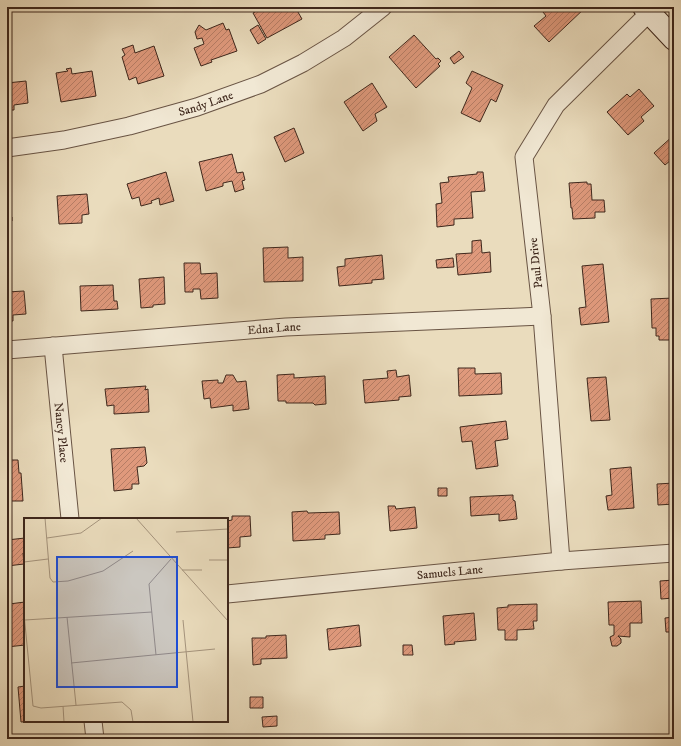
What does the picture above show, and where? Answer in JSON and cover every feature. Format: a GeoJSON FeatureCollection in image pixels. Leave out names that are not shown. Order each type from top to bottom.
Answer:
{"type":"FeatureCollection","features":[{"type":"Feature","properties":{"kind":"main road"},"geometry":{"type":"LineString","coordinates":[[646,10],[674,39]]}},
{"type":"Feature","properties":{"kind":"street","name":"Sandy Lane"},"geometry":{"type":"LineString","coordinates":[[7,148],[64,140],[129,126],[197,107],[261,84],[303,63],[344,38],[383,7]]}},
{"type":"Feature","properties":{"kind":"street","name":"Paul Drive"},"geometry":{"type":"LineString","coordinates":[[561,561],[542,316],[524,157],[556,105],[646,10]]}},
{"type":"Feature","properties":{"kind":"street","name":"Edna Lane"},"geometry":{"type":"LineString","coordinates":[[7,350],[286,326],[542,316]]}},
{"type":"Feature","properties":{"kind":"street","name":"Nancy Place"},"geometry":{"type":"LineString","coordinates":[[53,346],[70,518]]}},
{"type":"Feature","properties":{"kind":"street","name":"Samuels Lane"},"geometry":{"type":"LineString","coordinates":[[228,594],[561,561],[674,553]]}},
{"type":"Feature","properties":{"kind":"street"},"geometry":{"type":"LineString","coordinates":[[93,722],[95,739]]}},
{"type":"Feature","properties":{"kind":"building"},"geometry":{"type":"Polygon","coordinates":[[[260,7],[261,9],[264,7],[295,7],[302,19],[267,38],[253,13],[255,12],[254,8],[260,7]]]}},
{"type":"Feature","properties":{"kind":"building"},"geometry":{"type":"Polygon","coordinates":[[[586,7],[549,42],[534,26],[546,16],[540,8],[586,7]]]}},
{"type":"Feature","properties":{"kind":"building"},"geometry":{"type":"Polygon","coordinates":[[[223,23],[226,30],[229,29],[237,51],[211,60],[212,62],[201,66],[194,48],[204,44],[202,38],[197,39],[195,32],[199,25],[206,30],[223,23]]]}},
{"type":"Feature","properties":{"kind":"building"},"geometry":{"type":"Polygon","coordinates":[[[258,25],[266,39],[258,44],[250,30],[258,25]]]}},
{"type":"Feature","properties":{"kind":"building"},"geometry":{"type":"Polygon","coordinates":[[[414,35],[436,59],[438,58],[441,61],[438,64],[440,66],[416,88],[389,57],[414,35]]]}},
{"type":"Feature","properties":{"kind":"building"},"geometry":{"type":"Polygon","coordinates":[[[133,45],[135,53],[154,46],[164,76],[138,84],[136,77],[129,80],[122,57],[125,55],[122,49],[133,45]]]}},
{"type":"Feature","properties":{"kind":"building"},"geometry":{"type":"Polygon","coordinates":[[[459,51],[464,57],[454,64],[450,58],[459,51]]]}},
{"type":"Feature","properties":{"kind":"building"},"geometry":{"type":"Polygon","coordinates":[[[71,68],[72,74],[92,71],[96,96],[61,102],[56,73],[68,71],[66,69],[71,68]]]}},
{"type":"Feature","properties":{"kind":"building"},"geometry":{"type":"Polygon","coordinates":[[[472,71],[503,85],[496,102],[491,99],[480,122],[461,113],[472,88],[466,83],[472,71]]]}},
{"type":"Feature","properties":{"kind":"building"},"geometry":{"type":"Polygon","coordinates":[[[26,81],[28,103],[14,105],[14,110],[7,110],[7,83],[26,81]]]}},
{"type":"Feature","properties":{"kind":"building"},"geometry":{"type":"Polygon","coordinates":[[[372,83],[387,107],[375,114],[377,121],[363,131],[344,102],[372,83]]]}},
{"type":"Feature","properties":{"kind":"building"},"geometry":{"type":"Polygon","coordinates":[[[639,89],[654,106],[641,117],[644,121],[628,135],[607,112],[627,94],[630,97],[639,89]]]}},
{"type":"Feature","properties":{"kind":"building"},"geometry":{"type":"Polygon","coordinates":[[[294,128],[304,153],[285,162],[274,137],[294,128]]]}},
{"type":"Feature","properties":{"kind":"building"},"geometry":{"type":"Polygon","coordinates":[[[674,135],[674,163],[671,160],[665,165],[654,153],[674,135]]]}},
{"type":"Feature","properties":{"kind":"building"},"geometry":{"type":"Polygon","coordinates":[[[232,154],[237,173],[243,172],[245,180],[242,181],[244,189],[235,192],[232,181],[223,183],[223,186],[206,191],[199,162],[232,154]]]}},
{"type":"Feature","properties":{"kind":"building"},"geometry":{"type":"Polygon","coordinates":[[[166,172],[174,201],[160,205],[159,198],[151,201],[152,203],[141,206],[139,197],[132,199],[127,184],[166,172]]]}},
{"type":"Feature","properties":{"kind":"building"},"geometry":{"type":"Polygon","coordinates":[[[477,172],[483,172],[485,191],[471,192],[473,218],[454,219],[454,225],[437,227],[436,204],[442,203],[440,183],[449,182],[448,177],[477,174],[477,172]]]}},
{"type":"Feature","properties":{"kind":"building"},"geometry":{"type":"Polygon","coordinates":[[[587,182],[587,184],[591,184],[592,200],[604,200],[605,212],[595,212],[595,218],[573,219],[569,183],[587,182]]]}},
{"type":"Feature","properties":{"kind":"building"},"geometry":{"type":"Polygon","coordinates":[[[87,194],[89,214],[82,215],[82,223],[59,224],[57,196],[87,194]]]}},
{"type":"Feature","properties":{"kind":"building"},"geometry":{"type":"Polygon","coordinates":[[[7,205],[9,205],[10,217],[12,217],[12,221],[10,221],[10,228],[7,228],[7,205]]]}},
{"type":"Feature","properties":{"kind":"building"},"geometry":{"type":"Polygon","coordinates":[[[481,240],[482,253],[490,252],[491,272],[458,275],[456,254],[472,253],[472,241],[481,240]]]}},
{"type":"Feature","properties":{"kind":"building"},"geometry":{"type":"Polygon","coordinates":[[[288,247],[288,258],[303,257],[303,281],[264,282],[263,248],[288,247]]]}},
{"type":"Feature","properties":{"kind":"building"},"geometry":{"type":"Polygon","coordinates":[[[382,255],[384,279],[372,280],[372,283],[339,286],[337,267],[345,266],[345,259],[382,255]]]}},
{"type":"Feature","properties":{"kind":"building"},"geometry":{"type":"Polygon","coordinates":[[[453,258],[454,267],[437,268],[436,260],[453,258]]]}},
{"type":"Feature","properties":{"kind":"building"},"geometry":{"type":"Polygon","coordinates":[[[184,263],[200,263],[201,274],[217,273],[218,298],[201,299],[200,289],[193,289],[193,292],[185,292],[184,263]]]}},
{"type":"Feature","properties":{"kind":"building"},"geometry":{"type":"Polygon","coordinates":[[[603,264],[609,322],[581,325],[579,308],[586,307],[582,266],[603,264]]]}},
{"type":"Feature","properties":{"kind":"building"},"geometry":{"type":"Polygon","coordinates":[[[164,277],[165,304],[141,308],[139,279],[164,277]]]}},
{"type":"Feature","properties":{"kind":"building"},"geometry":{"type":"Polygon","coordinates":[[[113,285],[114,301],[117,301],[118,309],[81,311],[80,286],[113,285]]]}},
{"type":"Feature","properties":{"kind":"building"},"geometry":{"type":"Polygon","coordinates":[[[24,291],[26,314],[13,315],[13,321],[7,321],[7,292],[24,291]]]}},
{"type":"Feature","properties":{"kind":"building"},"geometry":{"type":"Polygon","coordinates":[[[673,298],[674,340],[659,340],[659,336],[656,336],[656,328],[652,328],[651,299],[673,298]]]}},
{"type":"Feature","properties":{"kind":"building"},"geometry":{"type":"Polygon","coordinates":[[[458,368],[475,368],[475,374],[501,373],[502,394],[459,396],[458,368]]]}},
{"type":"Feature","properties":{"kind":"building"},"geometry":{"type":"Polygon","coordinates":[[[396,370],[397,377],[409,375],[411,396],[399,397],[399,400],[365,403],[363,380],[388,378],[387,371],[396,370]]]}},
{"type":"Feature","properties":{"kind":"building"},"geometry":{"type":"Polygon","coordinates":[[[294,374],[294,378],[325,376],[326,404],[315,405],[313,403],[286,403],[286,401],[278,401],[277,375],[294,374]]]}},
{"type":"Feature","properties":{"kind":"building"},"geometry":{"type":"Polygon","coordinates":[[[226,375],[233,375],[237,382],[246,381],[249,409],[233,411],[233,405],[211,408],[210,398],[204,399],[202,381],[218,380],[218,383],[223,383],[226,375]]]}},
{"type":"Feature","properties":{"kind":"building"},"geometry":{"type":"Polygon","coordinates":[[[606,377],[610,420],[591,421],[587,378],[606,377]]]}},
{"type":"Feature","properties":{"kind":"building"},"geometry":{"type":"Polygon","coordinates":[[[146,386],[145,390],[148,389],[149,412],[114,414],[114,405],[107,406],[105,389],[146,386]]]}},
{"type":"Feature","properties":{"kind":"building"},"geometry":{"type":"Polygon","coordinates":[[[506,421],[508,439],[495,441],[498,466],[476,469],[472,441],[462,442],[460,427],[506,421]]]}},
{"type":"Feature","properties":{"kind":"building"},"geometry":{"type":"Polygon","coordinates":[[[145,447],[147,463],[144,466],[137,467],[139,484],[132,484],[132,489],[114,491],[111,449],[145,447]]]}},
{"type":"Feature","properties":{"kind":"building"},"geometry":{"type":"Polygon","coordinates":[[[7,460],[18,460],[19,473],[21,473],[23,501],[7,501],[7,460]]]}},
{"type":"Feature","properties":{"kind":"building"},"geometry":{"type":"Polygon","coordinates":[[[631,467],[634,508],[608,510],[606,496],[612,495],[610,469],[631,467]]]}},
{"type":"Feature","properties":{"kind":"building"},"geometry":{"type":"Polygon","coordinates":[[[674,483],[674,504],[658,505],[657,484],[674,483]]]}},
{"type":"Feature","properties":{"kind":"building"},"geometry":{"type":"Polygon","coordinates":[[[438,488],[447,488],[447,496],[438,496],[438,488]]]}},
{"type":"Feature","properties":{"kind":"building"},"geometry":{"type":"Polygon","coordinates":[[[513,495],[517,519],[499,521],[499,514],[471,516],[470,497],[513,495]]]}},
{"type":"Feature","properties":{"kind":"building"},"geometry":{"type":"Polygon","coordinates":[[[388,506],[395,506],[396,509],[415,507],[417,528],[390,531],[388,506]]]}},
{"type":"Feature","properties":{"kind":"building"},"geometry":{"type":"Polygon","coordinates":[[[307,511],[308,513],[339,512],[340,534],[325,535],[325,539],[293,541],[292,512],[307,511]]]}},
{"type":"Feature","properties":{"kind":"building"},"geometry":{"type":"Polygon","coordinates":[[[232,516],[250,516],[251,536],[240,537],[240,547],[228,548],[228,521],[232,520],[232,516]]]}},
{"type":"Feature","properties":{"kind":"building"},"geometry":{"type":"Polygon","coordinates":[[[24,538],[24,564],[7,566],[7,540],[24,538]]]}},
{"type":"Feature","properties":{"kind":"building"},"geometry":{"type":"Polygon","coordinates":[[[674,580],[674,598],[661,599],[660,581],[674,580]]]}},
{"type":"Feature","properties":{"kind":"building"},"geometry":{"type":"Polygon","coordinates":[[[641,601],[642,623],[630,623],[630,637],[618,636],[621,639],[621,643],[617,646],[612,646],[610,637],[614,635],[614,625],[609,625],[608,602],[641,601]]]}},
{"type":"Feature","properties":{"kind":"building"},"geometry":{"type":"Polygon","coordinates":[[[24,602],[24,645],[7,647],[7,608],[10,607],[9,604],[24,602]]]}},
{"type":"Feature","properties":{"kind":"building"},"geometry":{"type":"Polygon","coordinates":[[[537,604],[537,621],[533,621],[534,629],[517,630],[517,640],[505,640],[505,630],[498,630],[497,608],[508,607],[508,605],[537,604]]]}},
{"type":"Feature","properties":{"kind":"building"},"geometry":{"type":"Polygon","coordinates":[[[474,613],[476,640],[454,642],[455,644],[445,645],[443,616],[474,613]]]}},
{"type":"Feature","properties":{"kind":"building"},"geometry":{"type":"Polygon","coordinates":[[[674,617],[674,632],[666,632],[665,618],[674,617]]]}},
{"type":"Feature","properties":{"kind":"building"},"geometry":{"type":"Polygon","coordinates":[[[359,625],[361,646],[329,650],[327,629],[359,625]]]}},
{"type":"Feature","properties":{"kind":"building"},"geometry":{"type":"Polygon","coordinates":[[[286,635],[287,658],[261,659],[261,664],[253,665],[252,638],[266,638],[266,636],[286,635]]]}},
{"type":"Feature","properties":{"kind":"building"},"geometry":{"type":"Polygon","coordinates":[[[403,645],[412,645],[413,655],[403,655],[403,645]]]}},
{"type":"Feature","properties":{"kind":"building"},"geometry":{"type":"Polygon","coordinates":[[[24,686],[24,722],[21,722],[18,687],[24,686]]]}},
{"type":"Feature","properties":{"kind":"building"},"geometry":{"type":"Polygon","coordinates":[[[250,697],[263,697],[263,708],[250,708],[250,697]]]}},
{"type":"Feature","properties":{"kind":"building"},"geometry":{"type":"Polygon","coordinates":[[[277,716],[277,726],[263,727],[262,717],[277,716]]]}}]}
